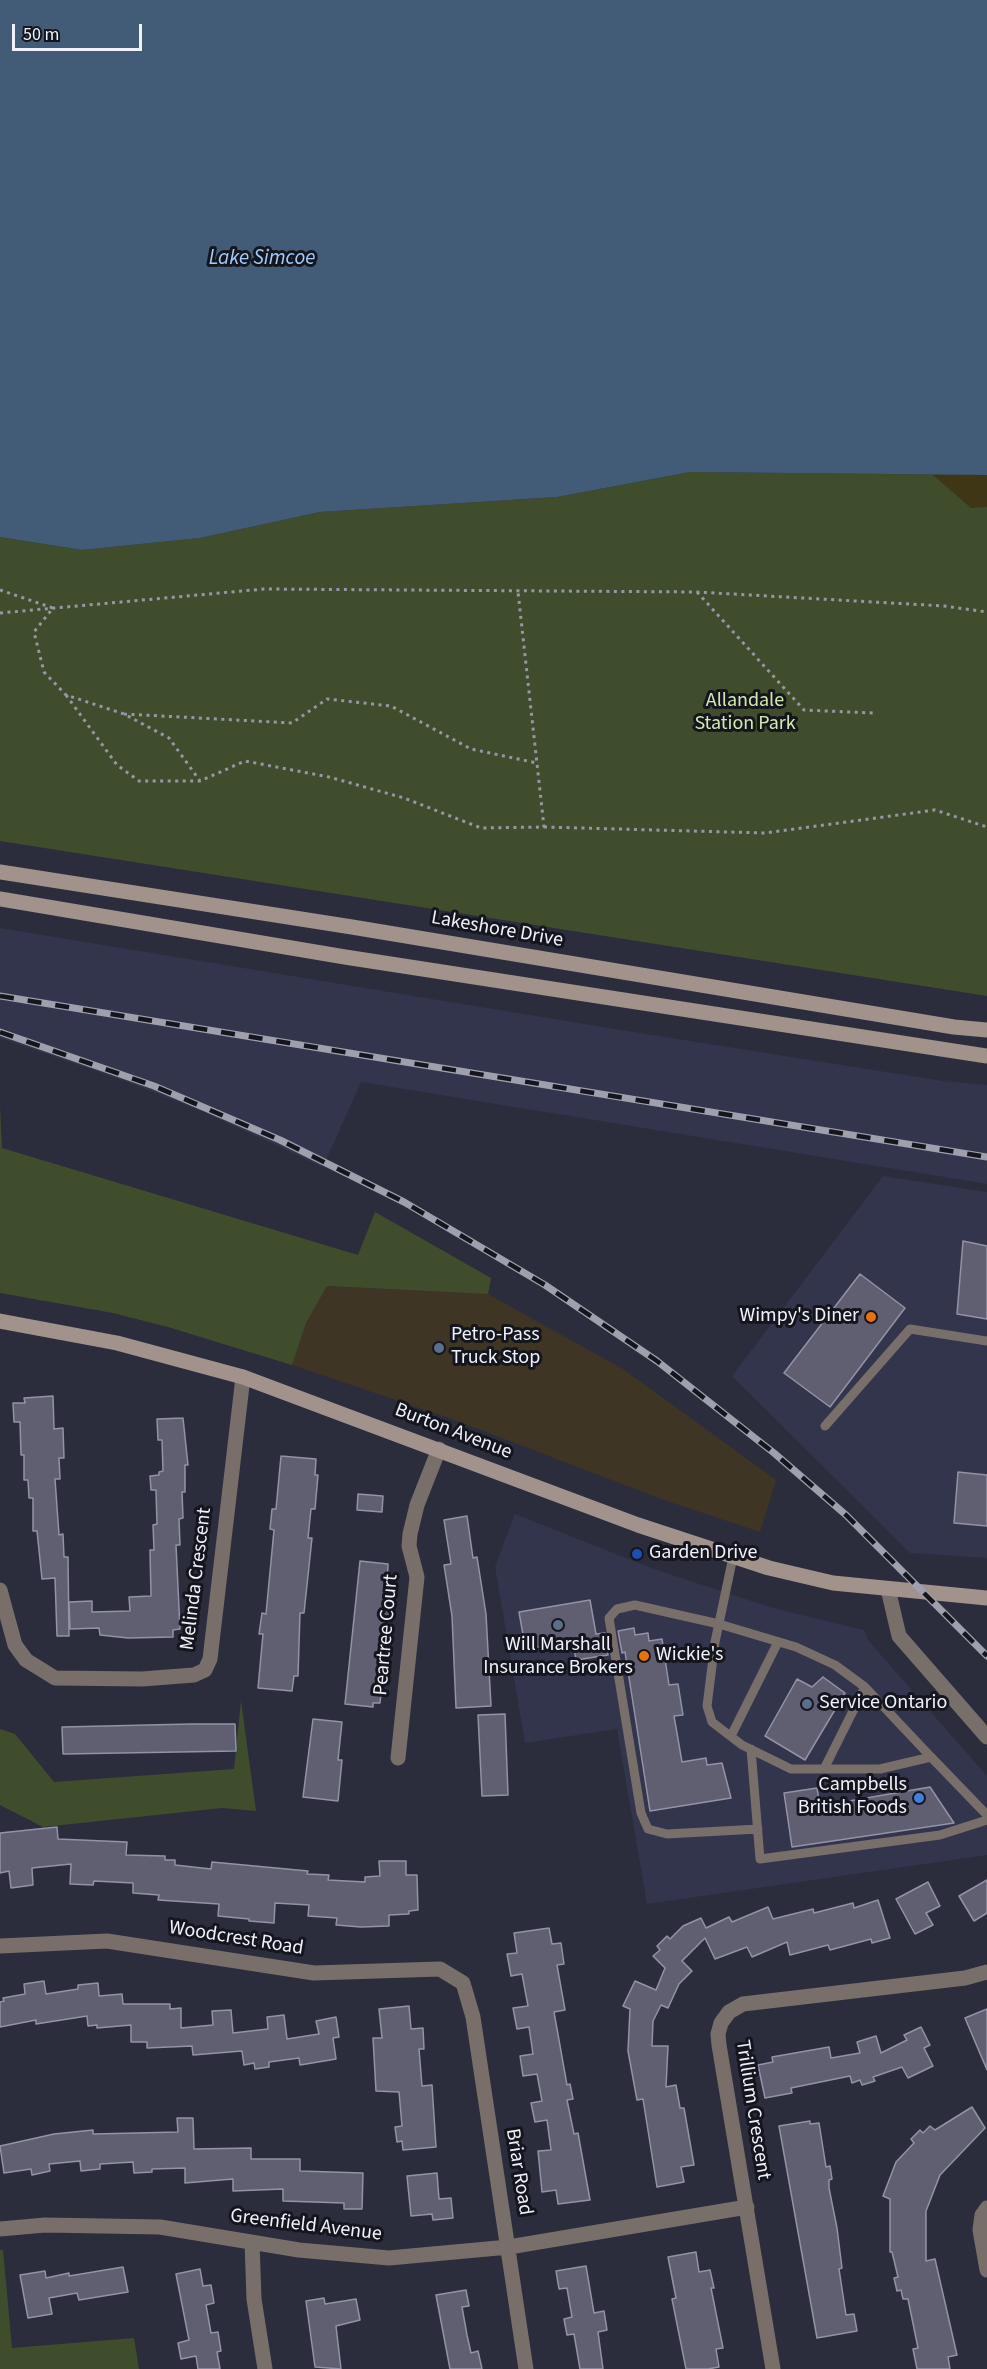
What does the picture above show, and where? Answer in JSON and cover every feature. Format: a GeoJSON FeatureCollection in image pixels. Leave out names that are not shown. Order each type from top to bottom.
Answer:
{"type":"FeatureCollection","features":[{"type":"Feature","properties":{"kind":"main road","name":"Lakeshore Drive"},"geometry":{"type":"LineString","coordinates":[[0,872],[352,927],[954,1027],[987,1030]]}},
{"type":"Feature","properties":{"kind":"main road"},"geometry":{"type":"LineString","coordinates":[[0,899],[357,959],[987,1056]]}},
{"type":"Feature","properties":{"kind":"main road","name":"Burton Avenue"},"geometry":{"type":"LineString","coordinates":[[0,1321],[117,1343],[243,1377],[618,1518],[734,1557],[833,1583],[987,1598]]}},
{"type":"Feature","properties":{"kind":"street","name":"Melinda Crescent"},"geometry":{"type":"LineString","coordinates":[[0,1590],[15,1645],[27,1660],[55,1678],[142,1679],[194,1675],[205,1670],[210,1659],[243,1377]]}},
{"type":"Feature","properties":{"kind":"street","name":"Peartree Court"},"geometry":{"type":"LineString","coordinates":[[398,1758],[417,1578],[410,1546],[410,1534],[417,1505],[439,1449]]}},
{"type":"Feature","properties":{"kind":"street"},"geometry":{"type":"LineString","coordinates":[[888,1589],[899,1636],[987,1737]]}},
{"type":"Feature","properties":{"kind":"street","name":"Woodcrest Road"},"geometry":{"type":"LineString","coordinates":[[0,1946],[107,1941],[314,1973],[440,1970],[463,1983]]}},
{"type":"Feature","properties":{"kind":"street","name":"Trillium Crescent"},"geometry":{"type":"LineString","coordinates":[[773,2369],[718,2034],[729,2012],[743,2004],[965,1978],[987,1972]]}},
{"type":"Feature","properties":{"kind":"street","name":"Briar Road"},"geometry":{"type":"LineString","coordinates":[[463,1983],[473,2017],[526,2369]]}},
{"type":"Feature","properties":{"kind":"street","name":"Greenfield Avenue"},"geometry":{"type":"LineString","coordinates":[[0,2229],[45,2225],[160,2227],[299,2250],[389,2258],[509,2247],[747,2207]]}},
{"type":"Feature","properties":{"kind":"street"},"geometry":{"type":"LineString","coordinates":[[987,2208],[982,2215],[980,2230],[987,2270]]}},
{"type":"Feature","properties":{"kind":"street"},"geometry":{"type":"LineString","coordinates":[[252,2242],[254,2299],[265,2369]]}},
{"type":"Feature","properties":{"kind":"lane"},"geometry":{"type":"LineString","coordinates":[[825,1426],[910,1329],[987,1341]]}},
{"type":"Feature","properties":{"kind":"lane"},"geometry":{"type":"LineString","coordinates":[[734,1557],[719,1624],[707,1706],[712,1722],[751,1749],[791,1769],[880,1769],[931,1757]]}},
{"type":"Feature","properties":{"kind":"lane"},"geometry":{"type":"LineString","coordinates":[[751,1749],[758,1829],[760,1859],[940,1835],[987,1817],[865,1688],[835,1665],[778,1642],[719,1624],[635,1605],[617,1609],[609,1618],[641,1813],[648,1829],[667,1834],[758,1829]]}},
{"type":"Feature","properties":{"kind":"lane"},"geometry":{"type":"LineString","coordinates":[[731,1736],[778,1642]]}},
{"type":"Feature","properties":{"kind":"lane"},"geometry":{"type":"LineString","coordinates":[[824,1769],[865,1688]]}},
{"type":"Feature","properties":{"kind":"path"},"geometry":{"type":"LineString","coordinates":[[0,613],[264,589],[697,592],[944,606],[987,612]]}},
{"type":"Feature","properties":{"kind":"path"},"geometry":{"type":"LineString","coordinates":[[0,590],[53,608]]}},
{"type":"Feature","properties":{"kind":"path"},"geometry":{"type":"LineString","coordinates":[[518,592],[544,827]]}},
{"type":"Feature","properties":{"kind":"path"},"geometry":{"type":"LineString","coordinates":[[697,592],[804,710],[873,713]]}},
{"type":"Feature","properties":{"kind":"path"},"geometry":{"type":"LineString","coordinates":[[53,608],[34,632],[44,672],[66,695],[117,765],[139,781],[200,781],[245,761],[329,777],[404,798],[481,828],[544,827],[765,833],[935,810],[987,827]]}},
{"type":"Feature","properties":{"kind":"path"},"geometry":{"type":"LineString","coordinates":[[66,695],[124,714],[169,738],[200,781]]}},
{"type":"Feature","properties":{"kind":"path"},"geometry":{"type":"LineString","coordinates":[[124,714],[292,723],[327,699],[391,706],[471,749],[537,763]]}},
{"type":"Feature","properties":{"kind":"shaded area"},"geometry":{"type":"Polygon","coordinates":[[[0,928],[621,1030],[943,1081],[987,1085],[987,1184],[361,1082],[323,1167],[204,1112],[120,1079],[0,1038],[0,928]]]}},
{"type":"Feature","properties":{"kind":"shaded area"},"geometry":{"type":"Polygon","coordinates":[[[883,1176],[987,1192],[987,1558],[910,1553],[732,1376],[883,1176]]]}},
{"type":"Feature","properties":{"kind":"shaded area"},"geometry":{"type":"Polygon","coordinates":[[[327,1286],[488,1294],[623,1369],[776,1480],[760,1532],[664,1500],[452,1419],[292,1365],[306,1323],[327,1286]]]}},
{"type":"Feature","properties":{"kind":"shaded area"},"geometry":{"type":"Polygon","coordinates":[[[515,1514],[654,1569],[773,1608],[864,1630],[868,1640],[987,1776],[987,1855],[647,1904],[617,1729],[525,1743],[495,1567],[515,1514]]]}},
{"type":"Feature","properties":{"kind":"green space","name":"Allandale Station Park"},"geometry":{"type":"Polygon","coordinates":[[[690,472],[987,475],[987,996],[0,841],[0,537],[82,550],[200,538],[320,512],[557,497],[690,472]]]}},
{"type":"Feature","properties":{"kind":"green space"},"geometry":{"type":"Polygon","coordinates":[[[0,1106],[2,1148],[358,1255],[375,1212],[491,1278],[488,1294],[327,1286],[306,1323],[292,1365],[168,1327],[113,1313],[0,1293],[0,1106]]]}},
{"type":"Feature","properties":{"kind":"green space"},"geometry":{"type":"Polygon","coordinates":[[[241,1701],[256,1811],[222,1808],[43,1827],[0,1805],[0,1729],[15,1734],[54,1782],[234,1769],[241,1701]]]}},
{"type":"Feature","properties":{"kind":"green space"},"geometry":{"type":"Polygon","coordinates":[[[0,2250],[3,2250],[12,2348],[134,2338],[139,2369],[0,2369],[0,2250]]]}},
{"type":"Feature","properties":{"kind":"sand"},"geometry":{"type":"Polygon","coordinates":[[[919,463],[987,464],[987,507],[971,508],[919,463]]]}},
{"type":"Feature","properties":{"kind":"water","name":"Lake Simcoe"},"geometry":{"type":"Polygon","coordinates":[[[0,0],[987,0],[987,475],[690,472],[557,497],[320,512],[200,538],[82,550],[0,537],[0,0]]]}},
{"type":"Feature","properties":{"kind":"building"},"geometry":{"type":"Polygon","coordinates":[[[963,1241],[987,1246],[987,1319],[957,1314],[963,1241]]]}},
{"type":"Feature","properties":{"kind":"building"},"geometry":{"type":"Polygon","coordinates":[[[860,1274],[905,1308],[830,1407],[784,1373],[860,1274]]]}},
{"type":"Feature","properties":{"kind":"building"},"geometry":{"type":"Polygon","coordinates":[[[53,1396],[54,1429],[63,1428],[64,1458],[59,1458],[60,1479],[55,1479],[59,1535],[63,1534],[64,1557],[68,1557],[69,1636],[57,1636],[55,1578],[42,1579],[37,1531],[33,1531],[33,1498],[29,1498],[28,1480],[24,1480],[20,1422],[14,1422],[13,1403],[25,1403],[24,1398],[53,1396]]]}},
{"type":"Feature","properties":{"kind":"building"},"geometry":{"type":"Polygon","coordinates":[[[183,1418],[188,1465],[185,1465],[185,1492],[182,1492],[183,1518],[179,1519],[180,1545],[176,1545],[180,1629],[173,1630],[173,1637],[128,1638],[100,1635],[99,1628],[70,1629],[69,1602],[92,1601],[92,1612],[130,1611],[129,1597],[151,1596],[150,1550],[154,1550],[153,1525],[157,1524],[156,1490],[151,1490],[150,1476],[159,1475],[159,1472],[163,1471],[162,1440],[158,1440],[157,1419],[183,1418]]]}},
{"type":"Feature","properties":{"kind":"building"},"geometry":{"type":"Polygon","coordinates":[[[281,1456],[316,1459],[315,1475],[318,1475],[315,1509],[311,1509],[308,1538],[312,1538],[304,1613],[300,1613],[298,1676],[294,1676],[292,1691],[258,1688],[263,1634],[259,1634],[262,1613],[266,1614],[274,1530],[270,1529],[272,1509],[276,1509],[281,1456]]]}},
{"type":"Feature","properties":{"kind":"building"},"geometry":{"type":"Polygon","coordinates":[[[958,1472],[987,1475],[987,1526],[954,1523],[958,1472]]]}},
{"type":"Feature","properties":{"kind":"building"},"geometry":{"type":"Polygon","coordinates":[[[358,1494],[383,1496],[382,1512],[357,1510],[358,1494]]]}},
{"type":"Feature","properties":{"kind":"building"},"geometry":{"type":"Polygon","coordinates":[[[467,1516],[473,1558],[477,1557],[486,1614],[491,1706],[456,1708],[452,1616],[444,1565],[451,1564],[444,1520],[467,1516]]]}},
{"type":"Feature","properties":{"kind":"building"},"geometry":{"type":"Polygon","coordinates":[[[360,1561],[388,1564],[387,1587],[392,1588],[380,1703],[373,1703],[373,1707],[345,1704],[360,1561]]]}},
{"type":"Feature","properties":{"kind":"building","name":"Will Marshall Insurance Brokers"},"geometry":{"type":"Polygon","coordinates":[[[590,1600],[596,1634],[605,1633],[608,1655],[576,1660],[573,1641],[528,1649],[528,1645],[525,1646],[519,1612],[590,1600]]]}},
{"type":"Feature","properties":{"kind":"building"},"geometry":{"type":"Polygon","coordinates":[[[634,1628],[635,1635],[648,1633],[649,1641],[662,1639],[669,1685],[678,1684],[683,1715],[674,1716],[682,1762],[706,1758],[707,1765],[722,1763],[731,1798],[650,1811],[625,1652],[622,1653],[618,1631],[634,1628]]]}},
{"type":"Feature","properties":{"kind":"building"},"geometry":{"type":"Polygon","coordinates":[[[823,1677],[845,1693],[805,1760],[765,1736],[797,1679],[812,1687],[823,1677]]]}},
{"type":"Feature","properties":{"kind":"building"},"geometry":{"type":"Polygon","coordinates":[[[505,1714],[508,1795],[482,1796],[478,1715],[505,1714]]]}},
{"type":"Feature","properties":{"kind":"building"},"geometry":{"type":"Polygon","coordinates":[[[313,1719],[342,1722],[338,1760],[342,1760],[338,1801],[303,1797],[313,1719]]]}},
{"type":"Feature","properties":{"kind":"building"},"geometry":{"type":"Polygon","coordinates":[[[235,1724],[236,1751],[63,1754],[62,1727],[235,1724]]]}},
{"type":"Feature","properties":{"kind":"building"},"geometry":{"type":"Polygon","coordinates":[[[930,1787],[954,1823],[792,1847],[784,1793],[817,1788],[820,1806],[930,1787]]]}},
{"type":"Feature","properties":{"kind":"building"},"geometry":{"type":"Polygon","coordinates":[[[57,1827],[58,1839],[127,1842],[126,1855],[165,1856],[165,1860],[175,1860],[175,1865],[211,1869],[212,1862],[308,1871],[307,1874],[329,1875],[328,1880],[365,1882],[365,1877],[380,1876],[379,1861],[406,1861],[406,1875],[417,1875],[418,1910],[409,1911],[409,1914],[389,1915],[389,1926],[361,1927],[336,1925],[337,1918],[308,1916],[309,1905],[275,1903],[274,1923],[249,1921],[249,1919],[218,1916],[219,1904],[158,1900],[159,1895],[133,1893],[133,1883],[94,1881],[93,1885],[70,1884],[71,1864],[32,1868],[33,1885],[11,1888],[9,1871],[0,1873],[0,1833],[57,1827]]]}},
{"type":"Feature","properties":{"kind":"building"},"geometry":{"type":"Polygon","coordinates":[[[987,1880],[987,1913],[974,1921],[959,1896],[987,1880]]]}},
{"type":"Feature","properties":{"kind":"building"},"geometry":{"type":"Polygon","coordinates":[[[928,1882],[940,1906],[926,1913],[933,1925],[915,1934],[896,1899],[928,1882]]]}},
{"type":"Feature","properties":{"kind":"building"},"geometry":{"type":"Polygon","coordinates":[[[878,1900],[890,1938],[872,1943],[871,1939],[830,1950],[828,1945],[790,1955],[787,1942],[752,1957],[747,1947],[715,1959],[705,1938],[682,1961],[692,1971],[679,1984],[668,2008],[661,2005],[653,2021],[652,2046],[668,2046],[666,2087],[676,2085],[680,2108],[684,2108],[694,2165],[681,2167],[684,2182],[657,2187],[643,2099],[637,2100],[628,2051],[630,2009],[623,2006],[635,1981],[656,1990],[665,1968],[653,1956],[660,1950],[657,1946],[667,1936],[670,1939],[683,1926],[701,1918],[706,1928],[729,1917],[732,1922],[768,1907],[773,1919],[813,1909],[814,1913],[853,1903],[854,1908],[878,1900]]]}},
{"type":"Feature","properties":{"kind":"building"},"geometry":{"type":"Polygon","coordinates":[[[549,1928],[552,1944],[561,1943],[564,1964],[557,1965],[565,2010],[554,2012],[567,2085],[570,2084],[573,2099],[567,2100],[574,2134],[578,2133],[590,2200],[558,2204],[556,2190],[542,2192],[538,2151],[551,2150],[547,2120],[535,2122],[531,2103],[542,2101],[537,2074],[523,2076],[520,2056],[533,2054],[529,2027],[517,2029],[513,2008],[528,2006],[522,1974],[511,1976],[507,1954],[517,1953],[514,1933],[549,1928]]]}},
{"type":"Feature","properties":{"kind":"building"},"geometry":{"type":"Polygon","coordinates":[[[44,1981],[46,1994],[78,1989],[78,1985],[98,1983],[99,1996],[122,1994],[123,2004],[170,2004],[170,2009],[181,2008],[181,2028],[213,2025],[212,2011],[231,2010],[233,2033],[268,2029],[267,2017],[284,2015],[287,2039],[319,2034],[316,2021],[336,2017],[339,2037],[333,2038],[336,2059],[300,2065],[299,2058],[269,2062],[269,2067],[255,2069],[254,2063],[244,2065],[242,2051],[193,2055],[192,2046],[147,2048],[147,2042],[131,2042],[131,2025],[97,2028],[97,2025],[88,2026],[87,2016],[36,2024],[36,2020],[0,2027],[0,2002],[4,2001],[3,1998],[25,1994],[24,1984],[44,1981]]]}},
{"type":"Feature","properties":{"kind":"building"},"geometry":{"type":"Polygon","coordinates":[[[409,2006],[411,2029],[423,2028],[424,2049],[419,2049],[422,2086],[432,2085],[436,2147],[403,2150],[402,2141],[397,2142],[395,2127],[402,2126],[399,2092],[376,2091],[373,2038],[382,2038],[379,2009],[409,2006]]]}},
{"type":"Feature","properties":{"kind":"building"},"geometry":{"type":"Polygon","coordinates":[[[987,2009],[987,2070],[965,2018],[987,2009]]]}},
{"type":"Feature","properties":{"kind":"building"},"geometry":{"type":"Polygon","coordinates":[[[921,2027],[930,2045],[924,2048],[933,2066],[908,2078],[902,2067],[873,2077],[875,2081],[862,2085],[860,2080],[852,2083],[850,2076],[791,2088],[792,2093],[765,2098],[758,2065],[773,2062],[772,2057],[829,2047],[831,2058],[860,2053],[857,2042],[876,2036],[881,2053],[907,2040],[904,2035],[921,2027]]]}},
{"type":"Feature","properties":{"kind":"building"},"geometry":{"type":"Polygon","coordinates":[[[972,2107],[985,2128],[940,2175],[926,2211],[926,2261],[935,2259],[957,2355],[948,2357],[950,2369],[917,2369],[913,2349],[918,2348],[908,2299],[903,2299],[901,2290],[897,2291],[894,2278],[898,2277],[892,2252],[890,2252],[890,2199],[883,2196],[896,2162],[914,2143],[911,2139],[920,2130],[923,2133],[930,2126],[935,2130],[972,2107]]]}},
{"type":"Feature","properties":{"kind":"building"},"geometry":{"type":"Polygon","coordinates":[[[177,2118],[193,2118],[194,2149],[251,2148],[251,2159],[300,2159],[300,2171],[363,2173],[362,2209],[344,2209],[344,2203],[283,2201],[283,2189],[233,2191],[233,2179],[185,2183],[185,2168],[152,2169],[152,2172],[134,2173],[133,2162],[100,2164],[100,2169],[81,2171],[80,2161],[49,2164],[50,2171],[32,2175],[31,2169],[4,2173],[0,2146],[54,2134],[93,2130],[93,2134],[178,2132],[177,2118]]]}},
{"type":"Feature","properties":{"kind":"building"},"geometry":{"type":"Polygon","coordinates":[[[810,2121],[810,2124],[819,2123],[826,2167],[830,2166],[832,2179],[829,2180],[829,2188],[837,2228],[842,2268],[839,2269],[846,2315],[854,2314],[857,2331],[817,2338],[779,2126],[810,2121]]]}},
{"type":"Feature","properties":{"kind":"building"},"geometry":{"type":"Polygon","coordinates":[[[437,2173],[439,2199],[451,2198],[453,2218],[433,2220],[432,2214],[411,2216],[407,2176],[437,2173]]]}},
{"type":"Feature","properties":{"kind":"building"},"geometry":{"type":"Polygon","coordinates":[[[696,2252],[699,2272],[710,2270],[714,2288],[711,2288],[723,2348],[716,2349],[719,2367],[708,2369],[686,2369],[672,2299],[676,2298],[668,2257],[696,2252]]]}},
{"type":"Feature","properties":{"kind":"building"},"geometry":{"type":"Polygon","coordinates":[[[586,2266],[594,2313],[604,2311],[607,2330],[598,2332],[603,2369],[580,2369],[574,2334],[567,2335],[564,2319],[572,2317],[567,2288],[559,2289],[556,2271],[586,2266]]]}},
{"type":"Feature","properties":{"kind":"building"},"geometry":{"type":"Polygon","coordinates":[[[123,2267],[128,2292],[79,2300],[77,2293],[49,2298],[52,2314],[28,2318],[20,2275],[45,2271],[46,2278],[123,2267]]]}},
{"type":"Feature","properties":{"kind":"building"},"geometry":{"type":"Polygon","coordinates":[[[200,2269],[203,2286],[211,2285],[214,2303],[206,2305],[211,2333],[218,2332],[221,2351],[217,2352],[220,2369],[198,2369],[196,2356],[181,2359],[178,2343],[189,2340],[176,2274],[200,2269]]]}},
{"type":"Feature","properties":{"kind":"building"},"geometry":{"type":"Polygon","coordinates":[[[466,2290],[469,2306],[462,2307],[467,2335],[471,2353],[478,2351],[482,2369],[450,2369],[436,2295],[466,2290]]]}},
{"type":"Feature","properties":{"kind":"building"},"geometry":{"type":"Polygon","coordinates":[[[324,2298],[325,2304],[356,2299],[360,2320],[336,2326],[341,2369],[315,2367],[306,2301],[324,2298]]]}},
{"type":"Feature","properties":{"kind":"railway"},"geometry":{"type":"LineString","coordinates":[[0,996],[987,1157]]}},
{"type":"Feature","properties":{"kind":"railway"},"geometry":{"type":"LineString","coordinates":[[0,1032],[154,1086],[280,1140],[404,1202],[545,1285],[657,1361],[774,1453],[846,1515],[987,1656]]}},
{"type":"Feature","properties":{"kind":"place","name":"Wimpy's Diner"},"geometry":{"type":"Point","coordinates":[871,1317]}},
{"type":"Feature","properties":{"kind":"place","name":"Petro-Pass Truck Stop"},"geometry":{"type":"Point","coordinates":[439,1348]}},
{"type":"Feature","properties":{"kind":"place","name":"Garden Drive"},"geometry":{"type":"Point","coordinates":[637,1554]}},
{"type":"Feature","properties":{"kind":"place","name":"Will Marshall Insurance Brokers"},"geometry":{"type":"Point","coordinates":[558,1625]}},
{"type":"Feature","properties":{"kind":"place","name":"Wickie's"},"geometry":{"type":"Point","coordinates":[644,1656]}},
{"type":"Feature","properties":{"kind":"place","name":"Service Ontario"},"geometry":{"type":"Point","coordinates":[807,1704]}},
{"type":"Feature","properties":{"kind":"place","name":"Campbells British Foods"},"geometry":{"type":"Point","coordinates":[919,1798]}}]}
